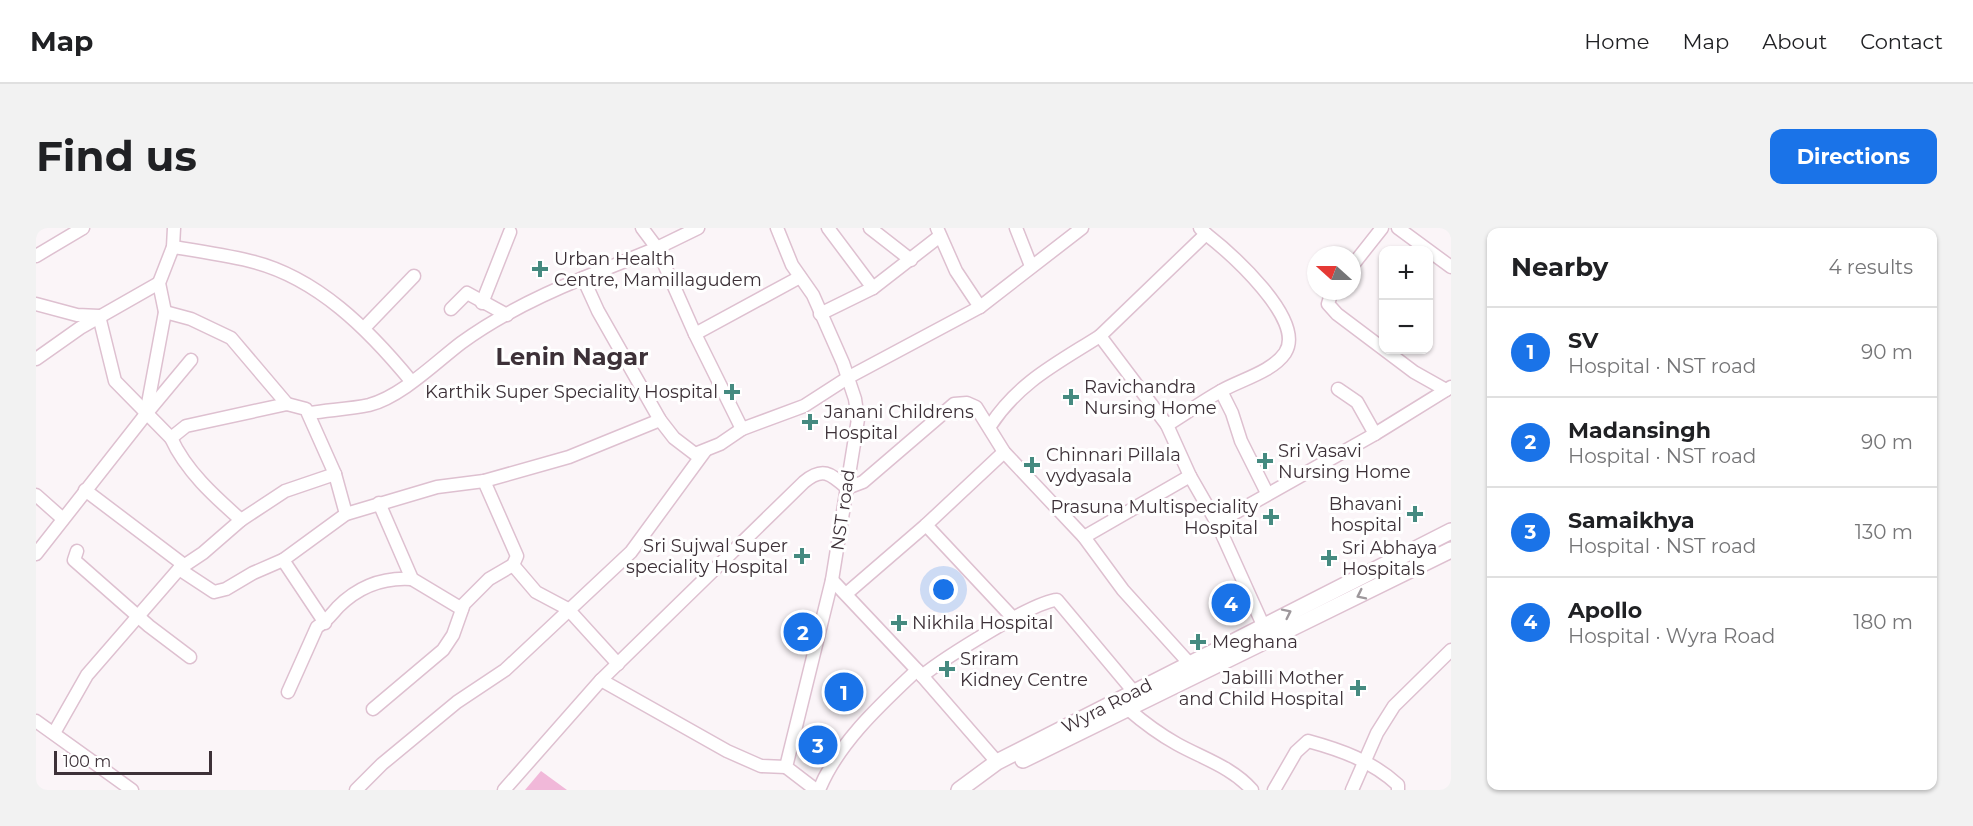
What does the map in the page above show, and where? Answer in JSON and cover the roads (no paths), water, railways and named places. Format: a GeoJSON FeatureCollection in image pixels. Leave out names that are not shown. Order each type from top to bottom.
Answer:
{"type":"FeatureCollection","features":[{"type":"Feature","properties":{"kind":"main road","name":"Wyra Road"},"geometry":{"type":"LineString","coordinates":[[976,790],[1134,692],[1451,531]]}},
{"type":"Feature","properties":{"kind":"main road","name":"Wyra Road"},"geometry":{"type":"LineString","coordinates":[[959,790],[997,762],[1081,726],[1128,709],[1451,550]]}},
{"type":"Feature","properties":{"kind":"street"},"geometry":{"type":"LineString","coordinates":[[36,256],[83,228]]}},
{"type":"Feature","properties":{"kind":"street"},"geometry":{"type":"LineString","coordinates":[[146,414],[165,312],[159,283],[173,247],[174,228]]}},
{"type":"Feature","properties":{"kind":"street"},"geometry":{"type":"LineString","coordinates":[[642,228],[657,248],[695,334],[742,429]]}},
{"type":"Feature","properties":{"kind":"street"},"geometry":{"type":"LineString","coordinates":[[310,413],[371,405],[411,381],[463,342],[542,295],[657,248],[698,228]]}},
{"type":"Feature","properties":{"kind":"street"},"geometry":{"type":"LineString","coordinates":[[828,228],[873,288]]}},
{"type":"Feature","properties":{"kind":"street"},"geometry":{"type":"LineString","coordinates":[[870,228],[911,260]]}},
{"type":"Feature","properties":{"kind":"street"},"geometry":{"type":"LineString","coordinates":[[1016,228],[1031,266]]}},
{"type":"Feature","properties":{"kind":"street"},"geometry":{"type":"LineString","coordinates":[[583,278],[598,311],[660,420],[674,438],[695,454],[720,444],[742,429],[804,406],[849,377],[980,307],[1082,228]]}},
{"type":"Feature","properties":{"kind":"street"},"geometry":{"type":"LineString","coordinates":[[1361,255],[1382,228]]}},
{"type":"Feature","properties":{"kind":"street"},"geometry":{"type":"LineString","coordinates":[[1398,228],[1451,267]]}},
{"type":"Feature","properties":{"kind":"street","name":"NST road"},"geometry":{"type":"LineString","coordinates":[[781,230],[800,277],[813,295],[849,377],[858,419],[832,580],[786,767]]}},
{"type":"Feature","properties":{"kind":"street"},"geometry":{"type":"LineString","coordinates":[[990,426],[1006,401],[1035,377],[1100,336],[1203,231],[1240,262],[1280,311],[1288,330],[1289,344],[1281,357],[1167,425]]}},
{"type":"Feature","properties":{"kind":"street"},"geometry":{"type":"LineString","coordinates":[[482,303],[510,232]]}},
{"type":"Feature","properties":{"kind":"street"},"geometry":{"type":"LineString","coordinates":[[820,314],[873,288],[911,260],[938,232],[956,271],[980,307]]}},
{"type":"Feature","properties":{"kind":"street"},"geometry":{"type":"LineString","coordinates":[[173,247],[251,261],[297,278],[364,327],[411,381]]}},
{"type":"Feature","properties":{"kind":"street"},"geometry":{"type":"LineString","coordinates":[[364,327],[414,276]]}},
{"type":"Feature","properties":{"kind":"street"},"geometry":{"type":"LineString","coordinates":[[695,334],[800,277]]}},
{"type":"Feature","properties":{"kind":"street"},"geometry":{"type":"LineString","coordinates":[[36,359],[99,316],[159,283]]}},
{"type":"Feature","properties":{"kind":"street"},"geometry":{"type":"LineString","coordinates":[[451,309],[466,293],[507,315]]}},
{"type":"Feature","properties":{"kind":"street"},"geometry":{"type":"LineString","coordinates":[[1329,300],[1328,304],[1337,314],[1414,372],[1448,389]]}},
{"type":"Feature","properties":{"kind":"street"},"geometry":{"type":"LineString","coordinates":[[36,304],[77,315],[99,316]]}},
{"type":"Feature","properties":{"kind":"street"},"geometry":{"type":"LineString","coordinates":[[165,312],[191,319],[231,338],[287,404]]}},
{"type":"Feature","properties":{"kind":"street"},"geometry":{"type":"LineString","coordinates":[[99,316],[115,381],[171,438],[177,452],[206,487],[240,520]]}},
{"type":"Feature","properties":{"kind":"street"},"geometry":{"type":"LineString","coordinates":[[1100,336],[1167,425],[1190,476],[1217,523],[1263,625]]}},
{"type":"Feature","properties":{"kind":"street"},"geometry":{"type":"LineString","coordinates":[[36,554],[191,360]]}},
{"type":"Feature","properties":{"kind":"street"},"geometry":{"type":"LineString","coordinates":[[1338,389],[1358,402],[1374,434]]}},
{"type":"Feature","properties":{"kind":"street"},"geometry":{"type":"LineString","coordinates":[[1217,523],[1448,389]]}},
{"type":"Feature","properties":{"kind":"street"},"geometry":{"type":"LineString","coordinates":[[1221,391],[1241,441],[1267,493]]}},
{"type":"Feature","properties":{"kind":"street"},"geometry":{"type":"LineString","coordinates":[[504,790],[601,680],[813,475],[822,471],[830,473],[847,488],[863,482],[954,404],[967,403],[976,407],[990,426],[1004,452],[1083,537],[1123,590],[1189,663]]}},
{"type":"Feature","properties":{"kind":"street"},"geometry":{"type":"LineString","coordinates":[[171,438],[186,426],[287,404],[306,409],[310,413],[335,474],[346,514]]}},
{"type":"Feature","properties":{"kind":"street"},"geometry":{"type":"LineString","coordinates":[[85,490],[214,592],[226,589],[253,573],[283,560],[346,514],[437,488],[484,481],[569,457],[660,420]]}},
{"type":"Feature","properties":{"kind":"street"},"geometry":{"type":"LineString","coordinates":[[356,790],[382,764],[457,702],[505,670],[631,552],[706,450]]}},
{"type":"Feature","properties":{"kind":"street"},"geometry":{"type":"LineString","coordinates":[[846,594],[926,525],[1004,452]]}},
{"type":"Feature","properties":{"kind":"street"},"geometry":{"type":"LineString","coordinates":[[54,732],[87,675],[181,567],[203,553],[240,520],[285,491],[335,474]]}},
{"type":"Feature","properties":{"kind":"street"},"geometry":{"type":"LineString","coordinates":[[1083,537],[1190,476]]}},
{"type":"Feature","properties":{"kind":"street"},"geometry":{"type":"LineString","coordinates":[[373,709],[443,650],[453,635],[464,604],[489,579],[513,565],[517,556],[484,481]]}},
{"type":"Feature","properties":{"kind":"street"},"geometry":{"type":"LineString","coordinates":[[36,495],[63,519]]}},
{"type":"Feature","properties":{"kind":"street"},"geometry":{"type":"LineString","coordinates":[[379,503],[412,579]]}},
{"type":"Feature","properties":{"kind":"street"},"geometry":{"type":"LineString","coordinates":[[926,525],[1014,619]]}},
{"type":"Feature","properties":{"kind":"street"},"geometry":{"type":"LineString","coordinates":[[76,551],[74,560],[137,616],[190,657]]}},
{"type":"Feature","properties":{"kind":"street"},"geometry":{"type":"LineString","coordinates":[[283,560],[325,623]]}},
{"type":"Feature","properties":{"kind":"street"},"geometry":{"type":"LineString","coordinates":[[513,565],[536,592],[568,609],[618,664]]}},
{"type":"Feature","properties":{"kind":"street"},"geometry":{"type":"LineString","coordinates":[[288,692],[317,627],[325,623],[356,591],[395,578],[412,579],[462,609]]}},
{"type":"Feature","properties":{"kind":"street"},"geometry":{"type":"LineString","coordinates":[[832,580],[920,673],[997,762]]}},
{"type":"Feature","properties":{"kind":"street"},"geometry":{"type":"LineString","coordinates":[[601,680],[727,751],[761,765],[786,767],[818,790],[826,772],[870,716],[920,673],[1050,600],[1061,603],[1134,692]]}},
{"type":"Feature","properties":{"kind":"street"},"geometry":{"type":"LineString","coordinates":[[1352,790],[1377,734],[1394,706],[1451,650]]}},
{"type":"Feature","properties":{"kind":"street"},"geometry":{"type":"LineString","coordinates":[[1440,661],[1451,670]]}},
{"type":"Feature","properties":{"kind":"street"},"geometry":{"type":"LineString","coordinates":[[1128,709],[1146,725],[1178,745],[1213,761],[1252,790]]}},
{"type":"Feature","properties":{"kind":"street"},"geometry":{"type":"LineString","coordinates":[[36,721],[132,790]]}},
{"type":"Feature","properties":{"kind":"street"},"geometry":{"type":"LineString","coordinates":[[1274,790],[1296,752],[1308,741],[1366,761],[1390,777],[1398,785],[1398,790]]}},
{"type":"Feature","properties":{"kind":"place","name":"Urban Health Centre, Mamillagudem"},"geometry":{"type":"Point","coordinates":[540,269]}},
{"type":"Feature","properties":{"kind":"place","name":"Karthik Super Speciality Hospital"},"geometry":{"type":"Point","coordinates":[732,392]}},
{"type":"Feature","properties":{"kind":"place","name":"Ravichandra Nursing Home"},"geometry":{"type":"Point","coordinates":[1071,397]}},
{"type":"Feature","properties":{"kind":"place","name":"Janani Childrens Hospital"},"geometry":{"type":"Point","coordinates":[810,422]}},
{"type":"Feature","properties":{"kind":"place","name":"Sri Vasavi Nursing Home"},"geometry":{"type":"Point","coordinates":[1265,461]}},
{"type":"Feature","properties":{"kind":"place","name":"Chinnari Pillala vydyasala"},"geometry":{"type":"Point","coordinates":[1032,465]}},
{"type":"Feature","properties":{"kind":"place","name":"Bhavani hospital"},"geometry":{"type":"Point","coordinates":[1415,514]}},
{"type":"Feature","properties":{"kind":"place","name":"Prasuna Multispeciality Hospital"},"geometry":{"type":"Point","coordinates":[1271,517]}},
{"type":"Feature","properties":{"kind":"place","name":"Sri Sujwal Super speciality Hospital"},"geometry":{"type":"Point","coordinates":[802,556]}},
{"type":"Feature","properties":{"kind":"place","name":"Sri Abhaya Hospitals"},"geometry":{"type":"Point","coordinates":[1329,558]}},
{"type":"Feature","properties":{"kind":"place","name":"Apollo"},"geometry":{"type":"Point","coordinates":[1231,603]}},
{"type":"Feature","properties":{"kind":"place","name":"Nikhila Hospital"},"geometry":{"type":"Point","coordinates":[899,623]}},
{"type":"Feature","properties":{"kind":"place","name":"Madansingh"},"geometry":{"type":"Point","coordinates":[803,632]}},
{"type":"Feature","properties":{"kind":"place","name":"Meghana"},"geometry":{"type":"Point","coordinates":[1198,642]}},
{"type":"Feature","properties":{"kind":"place","name":"Sriram Kidney Centre"},"geometry":{"type":"Point","coordinates":[947,669]}},
{"type":"Feature","properties":{"kind":"place","name":"Jabilli Mother and Child Hospital"},"geometry":{"type":"Point","coordinates":[1358,688]}},
{"type":"Feature","properties":{"kind":"place","name":"SV"},"geometry":{"type":"Point","coordinates":[844,692]}},
{"type":"Feature","properties":{"kind":"place","name":"Samaikhya"},"geometry":{"type":"Point","coordinates":[818,745]}},
{"type":"Feature","properties":{"kind":"district","name":"Lenin Nagar"},"geometry":{"type":"Point","coordinates":[572,356]}}]}
